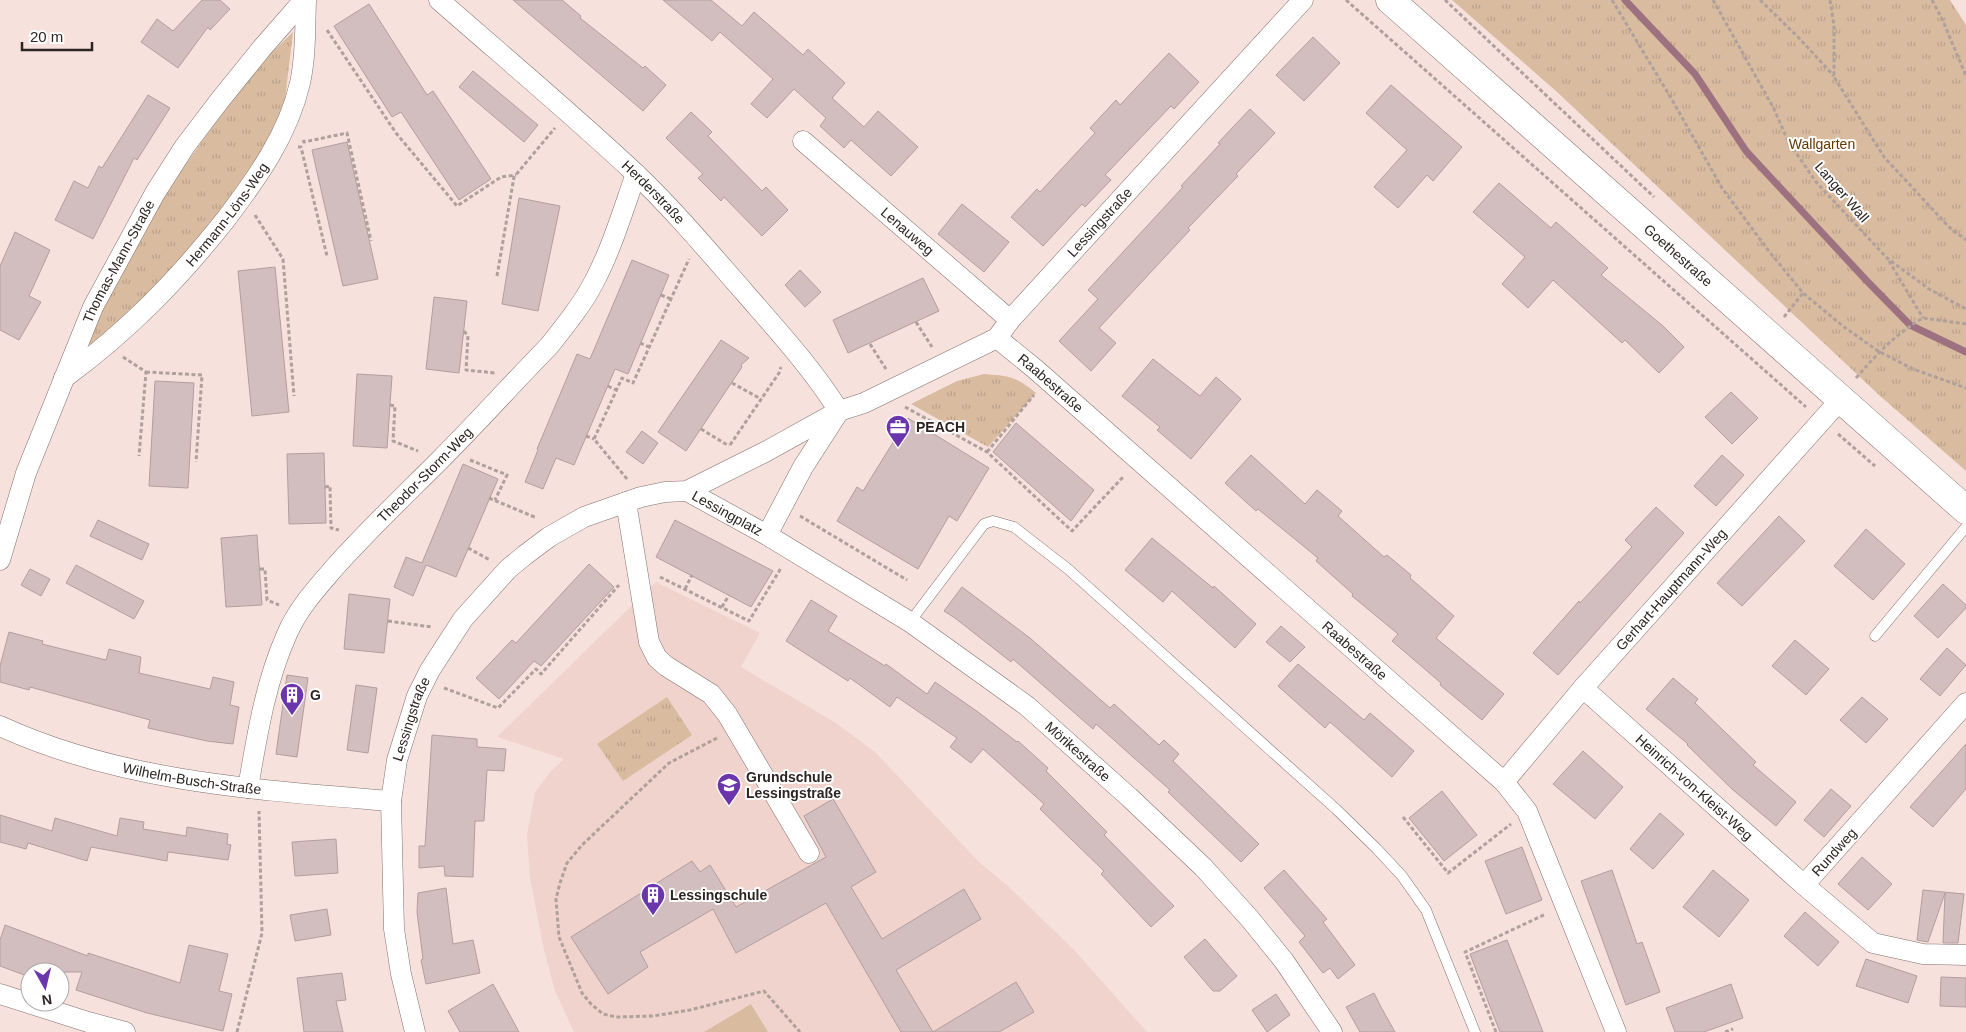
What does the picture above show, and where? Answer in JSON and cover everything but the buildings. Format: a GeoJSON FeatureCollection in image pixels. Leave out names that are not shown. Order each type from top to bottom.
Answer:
{"type":"FeatureCollection","features":[{"type":"Feature","properties":{"kind":"main road","name":"Goethestraße"},"geometry":{"type":"LineString","coordinates":[[1390,0],[1848,389],[1966,510]]}},
{"type":"Feature","properties":{"kind":"street","name":"Hermann-Löns-Weg"},"geometry":{"type":"LineString","coordinates":[[62,379],[133,322],[171,285],[257,179],[289,116],[300,83],[304,50],[305,0]]}},
{"type":"Feature","properties":{"kind":"street","name":"Thomas-Mann-Straße"},"geometry":{"type":"LineString","coordinates":[[0,560],[26,473],[62,379],[93,307],[155,192],[220,100],[262,48],[305,0]]}},
{"type":"Feature","properties":{"kind":"street","name":"Herderstraße"},"geometry":{"type":"LineString","coordinates":[[439,0],[636,174],[698,240],[788,343],[822,384],[839,411]]}},
{"type":"Feature","properties":{"kind":"street","name":"Lessingstraße"},"geometry":{"type":"LineString","coordinates":[[864,403],[997,338],[1010,320],[1303,0]]}},
{"type":"Feature","properties":{"kind":"street","name":"Lenauweg"},"geometry":{"type":"LineString","coordinates":[[803,141],[1010,320]]}},
{"type":"Feature","properties":{"kind":"street","name":"Theodor-Storm-Weg"},"geometry":{"type":"LineString","coordinates":[[254,789],[256,744],[268,689],[284,641],[298,613],[316,587],[361,536],[444,456],[565,326],[593,284],[605,259],[636,174]]}},
{"type":"Feature","properties":{"kind":"street","name":"Raabestraße"},"geometry":{"type":"LineString","coordinates":[[997,338],[1034,368],[1504,782],[1527,812],[1616,1032]]}},
{"type":"Feature","properties":{"kind":"street","name":"Gerhart-Hauptmann-Weg"},"geometry":{"type":"LineString","coordinates":[[1504,782],[1583,688],[1822,421],[1848,389]]}},
{"type":"Feature","properties":{"kind":"street","name":"Lessingplatz"},"geometry":{"type":"LineString","coordinates":[[687,491],[839,411],[864,403]]}},
{"type":"Feature","properties":{"kind":"street","name":"Lessingplatz"},"geometry":{"type":"LineString","coordinates":[[687,491],[767,535],[782,505],[839,411]]}},
{"type":"Feature","properties":{"kind":"street","name":"Lessingstraße"},"geometry":{"type":"LineString","coordinates":[[415,1032],[401,974],[394,929],[390,801],[397,760],[417,696],[430,670],[455,630],[484,594],[508,569],[549,537],[584,517],[634,499],[665,492],[687,491]]}},
{"type":"Feature","properties":{"kind":"street"},"geometry":{"type":"LineString","coordinates":[[634,499],[636,564],[649,642],[657,658],[666,666],[711,694],[727,714],[809,854]]}},
{"type":"Feature","properties":{"kind":"street","name":"Mörikestraße"},"geometry":{"type":"LineString","coordinates":[[767,535],[910,622],[1027,706],[1095,766],[1203,867],[1250,919],[1284,962],[1332,1032]]}},
{"type":"Feature","properties":{"kind":"street","name":"Heinrich-von-Kleist-Weg"},"geometry":{"type":"LineString","coordinates":[[1583,688],[1804,885]]}},
{"type":"Feature","properties":{"kind":"street","name":"Rundweg"},"geometry":{"type":"LineString","coordinates":[[1966,703],[1804,885],[1873,943],[1923,954],[1966,955]]}},
{"type":"Feature","properties":{"kind":"street","name":"Wilhelm-Busch-Straße"},"geometry":{"type":"LineString","coordinates":[[0,726],[25,738],[85,758],[189,781],[254,789],[390,801]]}},
{"type":"Feature","properties":{"kind":"street"},"geometry":{"type":"LineString","coordinates":[[0,994],[125,1032]]}},
{"type":"Feature","properties":{"kind":"lane"},"geometry":{"type":"LineString","coordinates":[[910,622],[984,524],[993,521],[1014,527],[1068,569],[1336,809],[1402,876],[1426,910],[1475,1032]]}},
{"type":"Feature","properties":{"kind":"lane"},"geometry":{"type":"LineString","coordinates":[[1875,636],[1966,527]]}},
{"type":"Feature","properties":{"kind":"path"},"geometry":{"type":"LineString","coordinates":[[1346,0],[1882,472]]}},
{"type":"Feature","properties":{"kind":"path"},"geometry":{"type":"LineString","coordinates":[[1612,0],[1672,98],[1722,188],[1803,293],[1844,327],[1878,351],[1913,369],[1966,388]]}},
{"type":"Feature","properties":{"kind":"path","name":"Langer Wall"},"geometry":{"type":"LineString","coordinates":[[1713,0],[1774,109],[1788,141],[1821,188],[1887,258],[1929,289],[1966,309]]}},
{"type":"Feature","properties":{"kind":"path"},"geometry":{"type":"LineString","coordinates":[[1760,0],[1798,37],[1834,77],[1884,157],[1949,228],[1966,240]]}},
{"type":"Feature","properties":{"kind":"path"},"geometry":{"type":"LineString","coordinates":[[1830,0],[1834,26],[1834,77]]}},
{"type":"Feature","properties":{"kind":"path"},"geometry":{"type":"LineString","coordinates":[[1932,0],[1966,76]]}},
{"type":"Feature","properties":{"kind":"path"},"geometry":{"type":"LineString","coordinates":[[323,26],[396,133],[457,206],[501,177],[516,175]]}},
{"type":"Feature","properties":{"kind":"path"},"geometry":{"type":"LineString","coordinates":[[497,276],[514,177],[568,112]]}},
{"type":"Feature","properties":{"kind":"path"},"geometry":{"type":"LineString","coordinates":[[289,116],[304,142],[347,133],[371,240]]}},
{"type":"Feature","properties":{"kind":"path"},"geometry":{"type":"LineString","coordinates":[[279,138],[300,147],[327,256]]}},
{"type":"Feature","properties":{"kind":"path"},"geometry":{"type":"LineString","coordinates":[[243,198],[283,259],[294,396]]}},
{"type":"Feature","properties":{"kind":"path"},"geometry":{"type":"LineString","coordinates":[[594,439],[622,378],[633,383],[698,240]]}},
{"type":"Feature","properties":{"kind":"path"},"geometry":{"type":"LineString","coordinates":[[1887,258],[1923,318]]}},
{"type":"Feature","properties":{"kind":"path"},"geometry":{"type":"LineString","coordinates":[[661,295],[671,299]]}},
{"type":"Feature","properties":{"kind":"path"},"geometry":{"type":"LineString","coordinates":[[1848,389],[1878,351],[1893,338],[1923,318],[1966,324]]}},
{"type":"Feature","properties":{"kind":"path"},"geometry":{"type":"LineString","coordinates":[[916,322],[943,364]]}},
{"type":"Feature","properties":{"kind":"path"},"geometry":{"type":"LineString","coordinates":[[464,331],[468,336],[466,370],[521,375]]}},
{"type":"Feature","properties":{"kind":"path"},"geometry":{"type":"LineString","coordinates":[[640,343],[649,347]]}},
{"type":"Feature","properties":{"kind":"path"},"geometry":{"type":"LineString","coordinates":[[723,452],[779,373],[788,343]]}},
{"type":"Feature","properties":{"kind":"path"},"geometry":{"type":"LineString","coordinates":[[870,344],[890,390],[907,409],[987,452],[1072,531],[1128,472]]}},
{"type":"Feature","properties":{"kind":"path"},"geometry":{"type":"LineString","coordinates":[[102,348],[112,350],[146,372],[202,375],[196,462]]}},
{"type":"Feature","properties":{"kind":"path"},"geometry":{"type":"LineString","coordinates":[[139,456],[146,372]]}},
{"type":"Feature","properties":{"kind":"path"},"geometry":{"type":"LineString","coordinates":[[732,382],[761,399]]}},
{"type":"Feature","properties":{"kind":"path"},"geometry":{"type":"LineString","coordinates":[[608,386],[617,390]]}},
{"type":"Feature","properties":{"kind":"path"},"geometry":{"type":"LineString","coordinates":[[987,452],[1036,393]]}},
{"type":"Feature","properties":{"kind":"path"},"geometry":{"type":"LineString","coordinates":[[390,405],[395,406],[393,441],[507,475],[495,500]]}},
{"type":"Feature","properties":{"kind":"path"},"geometry":{"type":"LineString","coordinates":[[701,429],[729,446]]}},
{"type":"Feature","properties":{"kind":"path"},"geometry":{"type":"LineString","coordinates":[[586,436],[594,439],[634,499]]}},
{"type":"Feature","properties":{"kind":"path"},"geometry":{"type":"LineString","coordinates":[[325,487],[330,486],[330,528],[361,536]]}},
{"type":"Feature","properties":{"kind":"path"},"geometry":{"type":"LineString","coordinates":[[490,498],[539,519],[549,537]]}},
{"type":"Feature","properties":{"kind":"path"},"geometry":{"type":"LineString","coordinates":[[782,505],[907,580]]}},
{"type":"Feature","properties":{"kind":"path"},"geometry":{"type":"LineString","coordinates":[[443,688],[498,708],[536,669],[541,674],[636,564],[749,621],[776,576]]}},
{"type":"Feature","properties":{"kind":"path"},"geometry":{"type":"LineString","coordinates":[[260,569],[265,569],[267,600],[298,613]]}},
{"type":"Feature","properties":{"kind":"path"},"geometry":{"type":"LineString","coordinates":[[685,589],[692,576]]}},
{"type":"Feature","properties":{"kind":"path"},"geometry":{"type":"LineString","coordinates":[[722,607],[729,595]]}},
{"type":"Feature","properties":{"kind":"path"},"geometry":{"type":"LineString","coordinates":[[388,621],[455,630]]}},
{"type":"Feature","properties":{"kind":"path"},"geometry":{"type":"LineString","coordinates":[[736,728],[669,763],[582,845],[567,863],[560,883],[556,899],[559,937],[582,993],[603,1014],[616,1017],[653,1016],[716,1005],[764,991],[800,1032]]}},
{"type":"Feature","properties":{"kind":"path"},"geometry":{"type":"LineString","coordinates":[[237,1032],[262,933],[254,789]]}},
{"type":"Feature","properties":{"kind":"path"},"geometry":{"type":"LineString","coordinates":[[1403,817],[1448,873],[1527,812]]}},
{"type":"Feature","properties":{"kind":"path"},"geometry":{"type":"LineString","coordinates":[[1496,1032],[1465,952],[1565,906]]}},
{"type":"Feature","properties":{"kind":"path"},"geometry":{"type":"LineString","coordinates":[[1725,1032],[1733,1029]]}},
{"type":"Feature","properties":{"kind":"shaded area","name":"Grundschule Lessingstraße"},"geometry":{"type":"Polygon","coordinates":[[[656,582],[760,633],[741,667],[836,723],[875,752],[979,862],[1009,887],[1074,950],[1147,1032],[574,1032],[555,991],[544,950],[530,878],[527,835],[535,793],[550,772],[564,759],[497,737],[656,582]]]}},
{"type":"Feature","properties":{"kind":"green space","name":"Wallgarten"},"geometry":{"type":"Polygon","coordinates":[[[1452,0],[1950,0],[1966,25],[1966,471],[1879,395],[1557,92],[1452,0]]]}},
{"type":"Feature","properties":{"kind":"green space"},"geometry":{"type":"Polygon","coordinates":[[[293,32],[284,108],[254,175],[142,306],[96,347],[90,345],[89,340],[100,313],[160,200],[218,119],[264,60],[293,32]]]}},
{"type":"Feature","properties":{"kind":"green space"},"geometry":{"type":"Polygon","coordinates":[[[984,374],[1012,378],[1023,383],[1036,393],[988,447],[911,404],[957,381],[984,374]]]}},
{"type":"Feature","properties":{"kind":"green space"},"geometry":{"type":"Polygon","coordinates":[[[667,697],[692,735],[623,781],[597,744],[667,697]]]}},
{"type":"Feature","properties":{"kind":"green space"},"geometry":{"type":"Polygon","coordinates":[[[751,1004],[768,1032],[704,1032],[751,1004]]]}},
{"type":"Feature","properties":{"kind":"waterway"},"geometry":{"type":"LineString","coordinates":[[1625,0],[1695,74],[1746,151],[1866,280],[1910,325],[1966,352]]}},
{"type":"Feature","properties":{"kind":"place","name":"PEACH"},"geometry":{"type":"Point","coordinates":[898,448]}},
{"type":"Feature","properties":{"kind":"place","name":"G"},"geometry":{"type":"Point","coordinates":[292,716]}},
{"type":"Feature","properties":{"kind":"place","name":"Grundschule Lessingstraße"},"geometry":{"type":"Point","coordinates":[729,806]}},
{"type":"Feature","properties":{"kind":"place","name":"Lessingschule"},"geometry":{"type":"Point","coordinates":[653,916]}}]}
